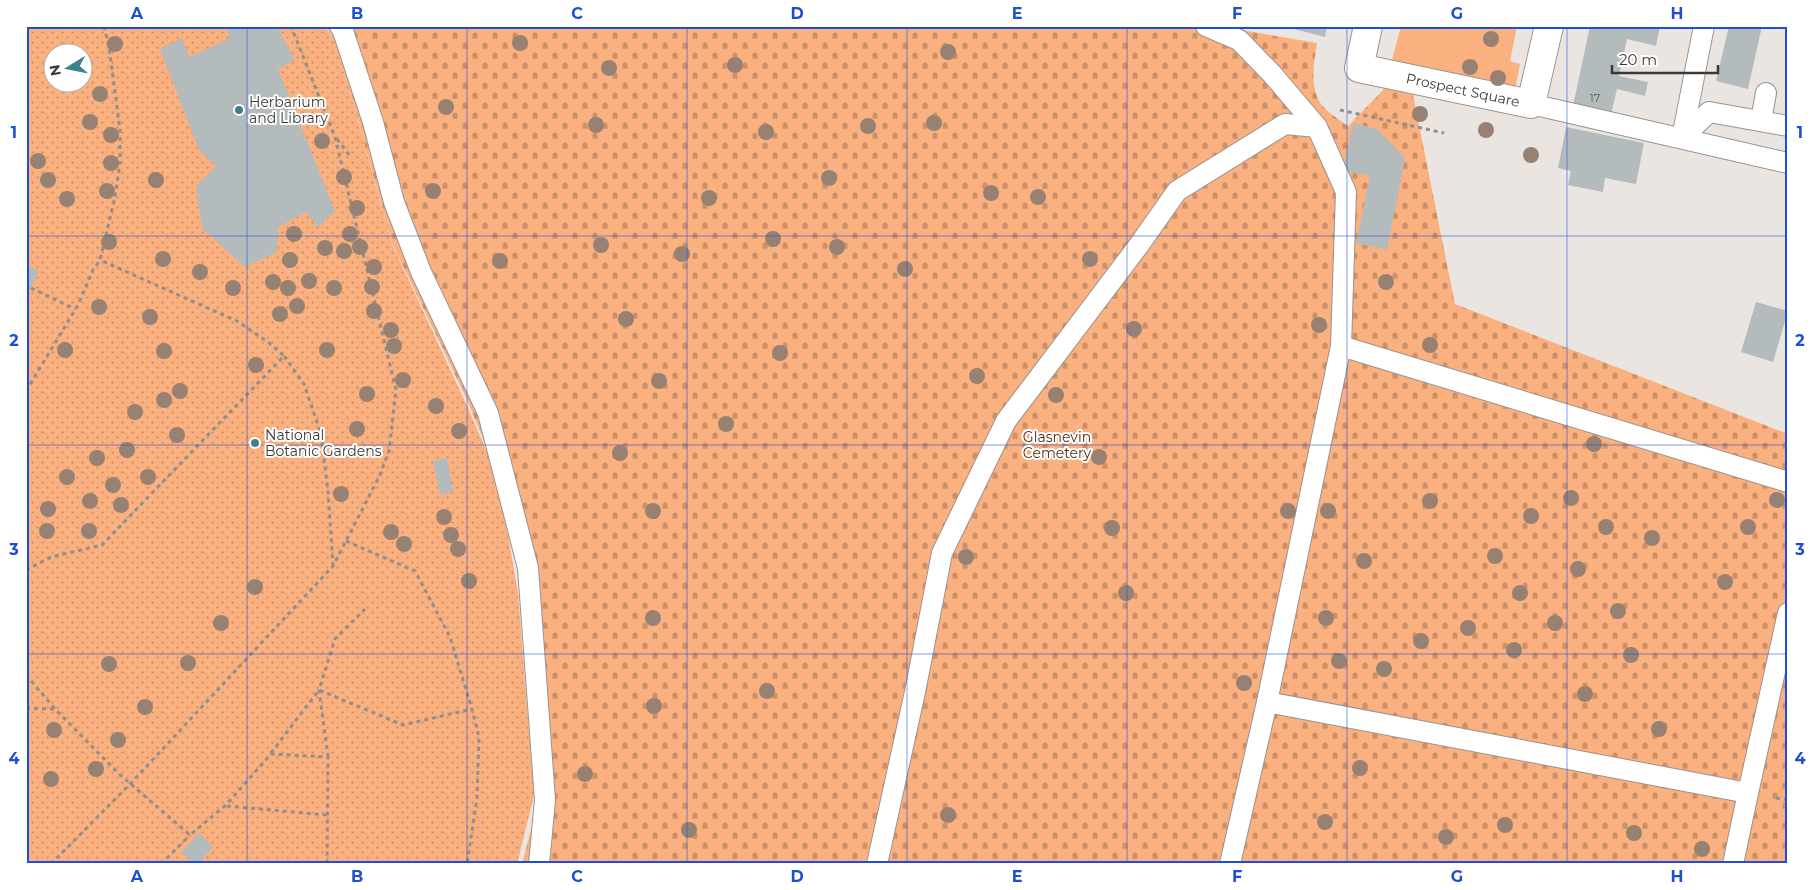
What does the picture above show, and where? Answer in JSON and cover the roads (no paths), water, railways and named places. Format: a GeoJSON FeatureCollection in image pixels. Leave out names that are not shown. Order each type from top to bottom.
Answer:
{"type":"FeatureCollection","features":[{"type":"Feature","properties":{"kind":"street","name":"Prospect Square"},"geometry":{"type":"LineString","coordinates":[[1368,26],[1359,68],[1530,104],[1549,26]]}},
{"type":"Feature","properties":{"kind":"lane"},"geometry":{"type":"LineString","coordinates":[[340,26],[373,122],[394,202],[421,272],[488,413],[528,568],[545,800],[539,864]]}},
{"type":"Feature","properties":{"kind":"lane"},"geometry":{"type":"LineString","coordinates":[[1206,26],[1238,40],[1272,74],[1317,127],[1346,192],[1341,346],[1267,702],[1230,864]]}},
{"type":"Feature","properties":{"kind":"lane"},"geometry":{"type":"LineString","coordinates":[[1682,138],[1704,26]]}},
{"type":"Feature","properties":{"kind":"lane"},"geometry":{"type":"LineString","coordinates":[[1761,121],[1766,93]]}},
{"type":"Feature","properties":{"kind":"lane"},"geometry":{"type":"LineString","coordinates":[[1530,104],[1788,163]]}},
{"type":"Feature","properties":{"kind":"lane"},"geometry":{"type":"LineString","coordinates":[[1682,138],[1710,112],[1788,126]]}},
{"type":"Feature","properties":{"kind":"lane"},"geometry":{"type":"LineString","coordinates":[[877,864],[942,552],[1006,421],[1134,253],[1177,191],[1285,124],[1317,127]]}},
{"type":"Feature","properties":{"kind":"lane"},"geometry":{"type":"LineString","coordinates":[[1341,346],[1788,482]]}},
{"type":"Feature","properties":{"kind":"lane"},"geometry":{"type":"LineString","coordinates":[[1733,864],[1788,613]]}},
{"type":"Feature","properties":{"kind":"lane"},"geometry":{"type":"LineString","coordinates":[[1267,702],[1748,794]]}},
{"type":"Feature","properties":{"kind":"place","name":"Herbarium and Library"},"geometry":{"type":"Point","coordinates":[239,110]}},
{"type":"Feature","properties":{"kind":"place","name":"National Botanic Gardens"},"geometry":{"type":"Point","coordinates":[255,443]}},
{"type":"Feature","properties":{"kind":"park label","name":"Glasnevin Cemetery"},"geometry":{"type":"Point","coordinates":[1057,446]}}]}
